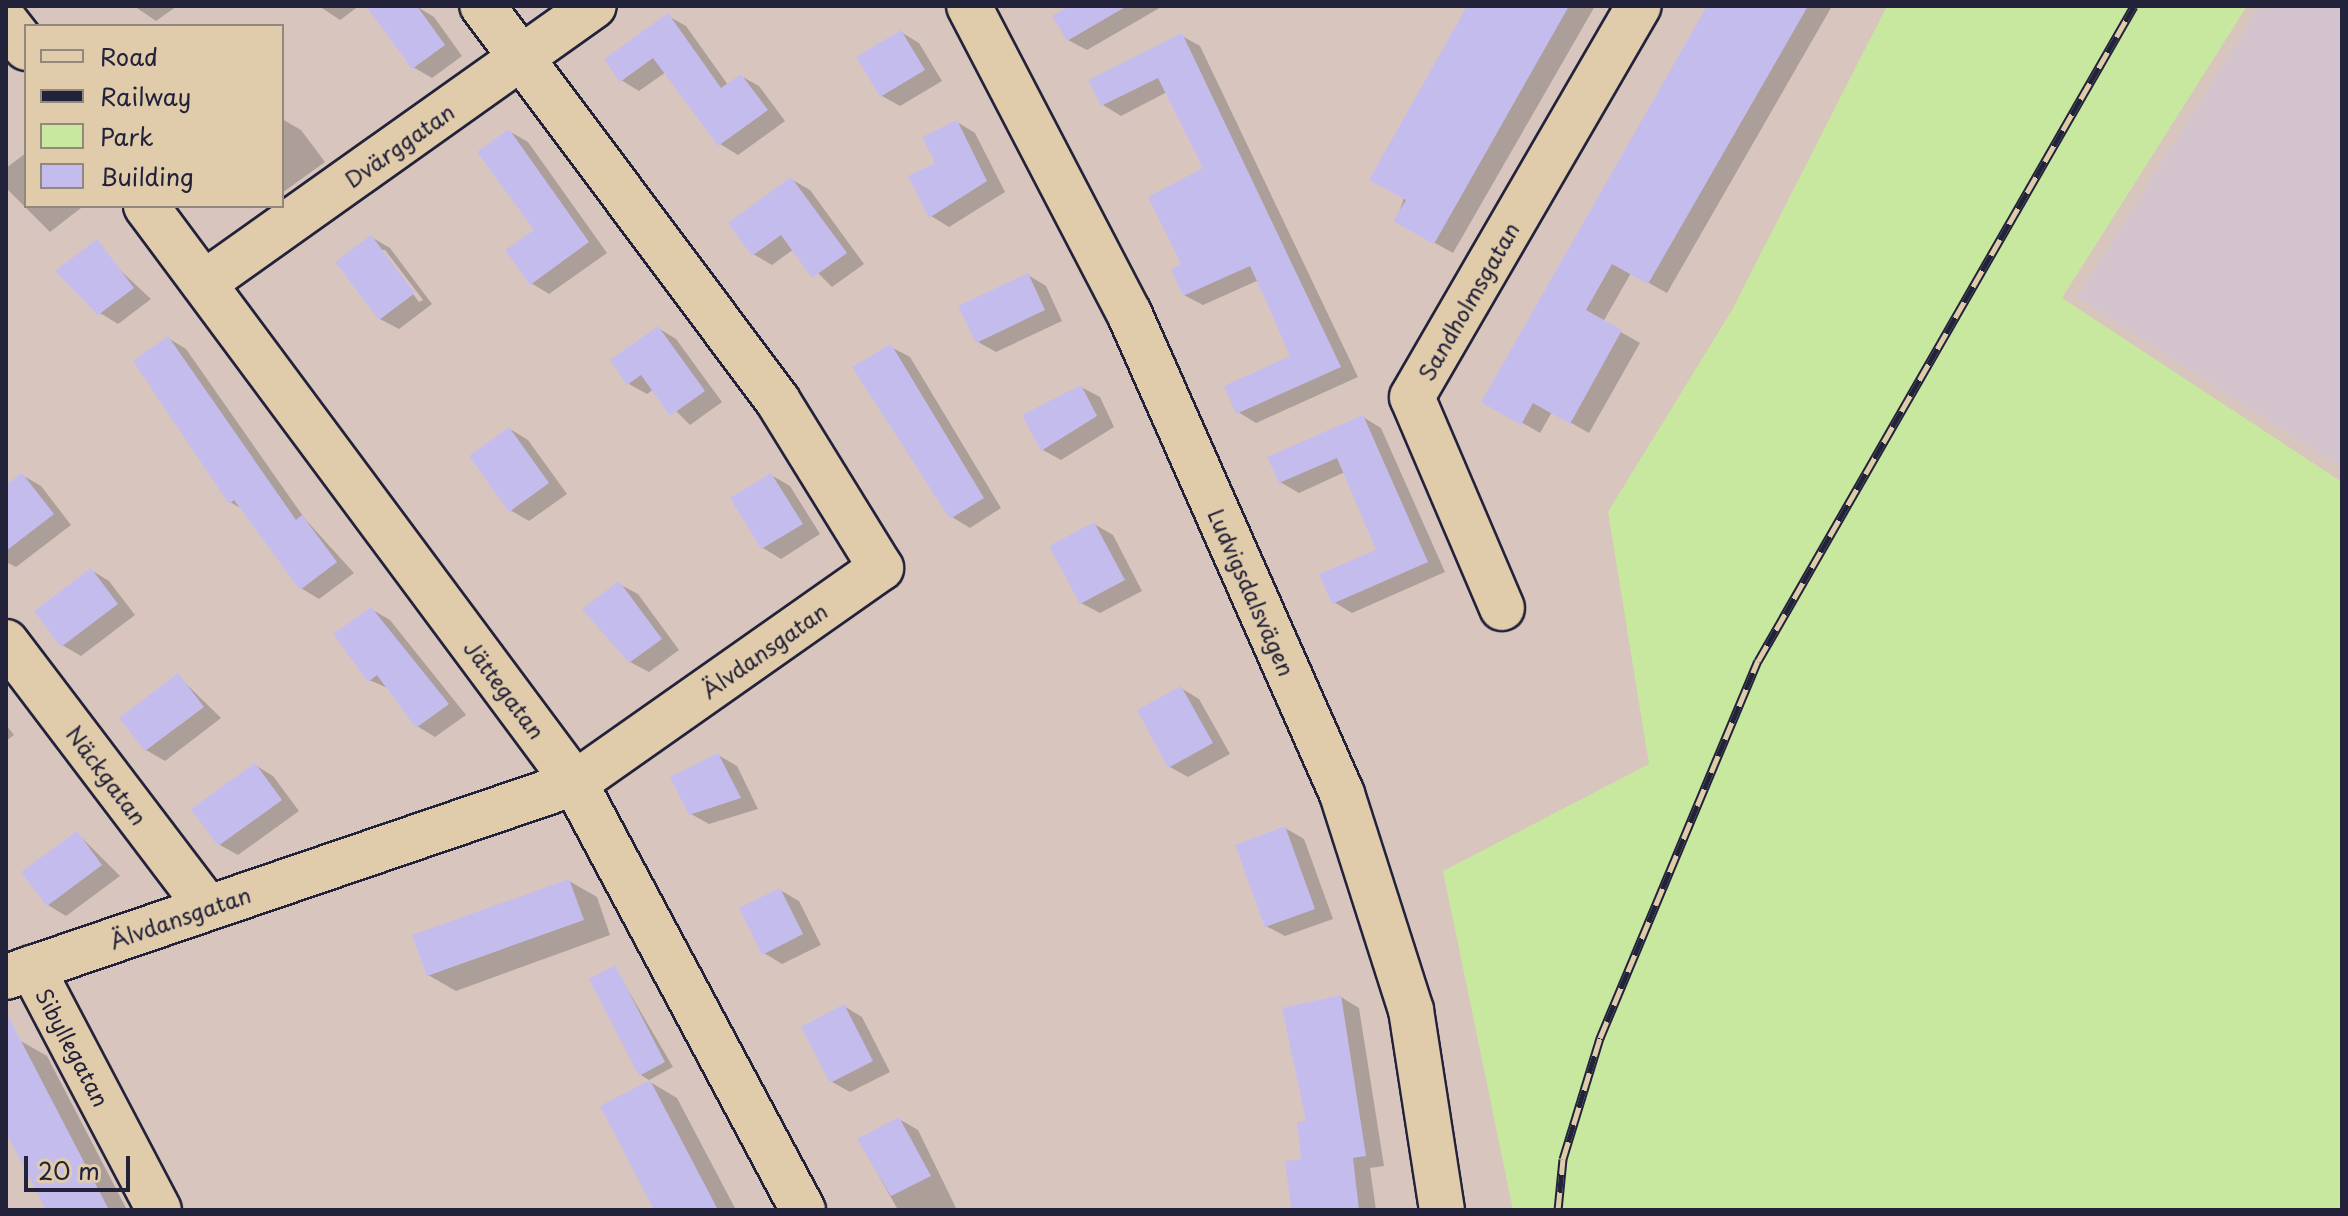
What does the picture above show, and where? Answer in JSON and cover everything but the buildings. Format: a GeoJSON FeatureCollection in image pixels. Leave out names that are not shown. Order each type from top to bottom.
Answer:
{"type":"FeatureCollection","features":[{"type":"Feature","properties":{"kind":"street","name":"Älvdansgatan"},"geometry":{"type":"LineString","coordinates":[[19,973],[575,783],[881,568],[778,401],[525,55],[482,6]]}},
{"type":"Feature","properties":{"kind":"street","name":"Dvärggatan"},"geometry":{"type":"LineString","coordinates":[[204,283],[594,6]]}},
{"type":"Feature","properties":{"kind":"street","name":"Ludvigsdalsvägen"},"geometry":{"type":"LineString","coordinates":[[969,6],[1129,313],[1342,794],[1411,1010],[1442,1210]]}},
{"type":"Feature","properties":{"kind":"street","name":"Sandholmsgatan"},"geometry":{"type":"LineString","coordinates":[[1502,608],[1412,397],[1639,6]]}},
{"type":"Feature","properties":{"kind":"street"},"geometry":{"type":"LineString","coordinates":[[6,22],[24,45]]}},
{"type":"Feature","properties":{"kind":"street","name":"Jättegatan"},"geometry":{"type":"LineString","coordinates":[[148,208],[575,783],[803,1210]]}},
{"type":"Feature","properties":{"kind":"street","name":"Näckgatan"},"geometry":{"type":"LineString","coordinates":[[6,642],[207,907]]}},
{"type":"Feature","properties":{"kind":"street","name":"Sibyllegatan"},"geometry":{"type":"LineString","coordinates":[[19,973],[159,1210]]}},
{"type":"Feature","properties":{"kind":"shaded area"},"geometry":{"type":"Polygon","coordinates":[[[2260,6],[2342,6],[2342,468],[2077,297],[2260,6]]]}},
{"type":"Feature","properties":{"kind":"green space"},"geometry":{"type":"Polygon","coordinates":[[[1887,6],[2247,6],[2062,298],[2342,482],[2342,1210],[1513,1210],[1443,871],[1649,764],[1608,512],[1732,310],[1887,6]]]}},
{"type":"Feature","properties":{"kind":"railway"},"geometry":{"type":"LineString","coordinates":[[1558,1210],[1563,1159],[1600,1038],[1758,661],[2134,6]]}}]}
